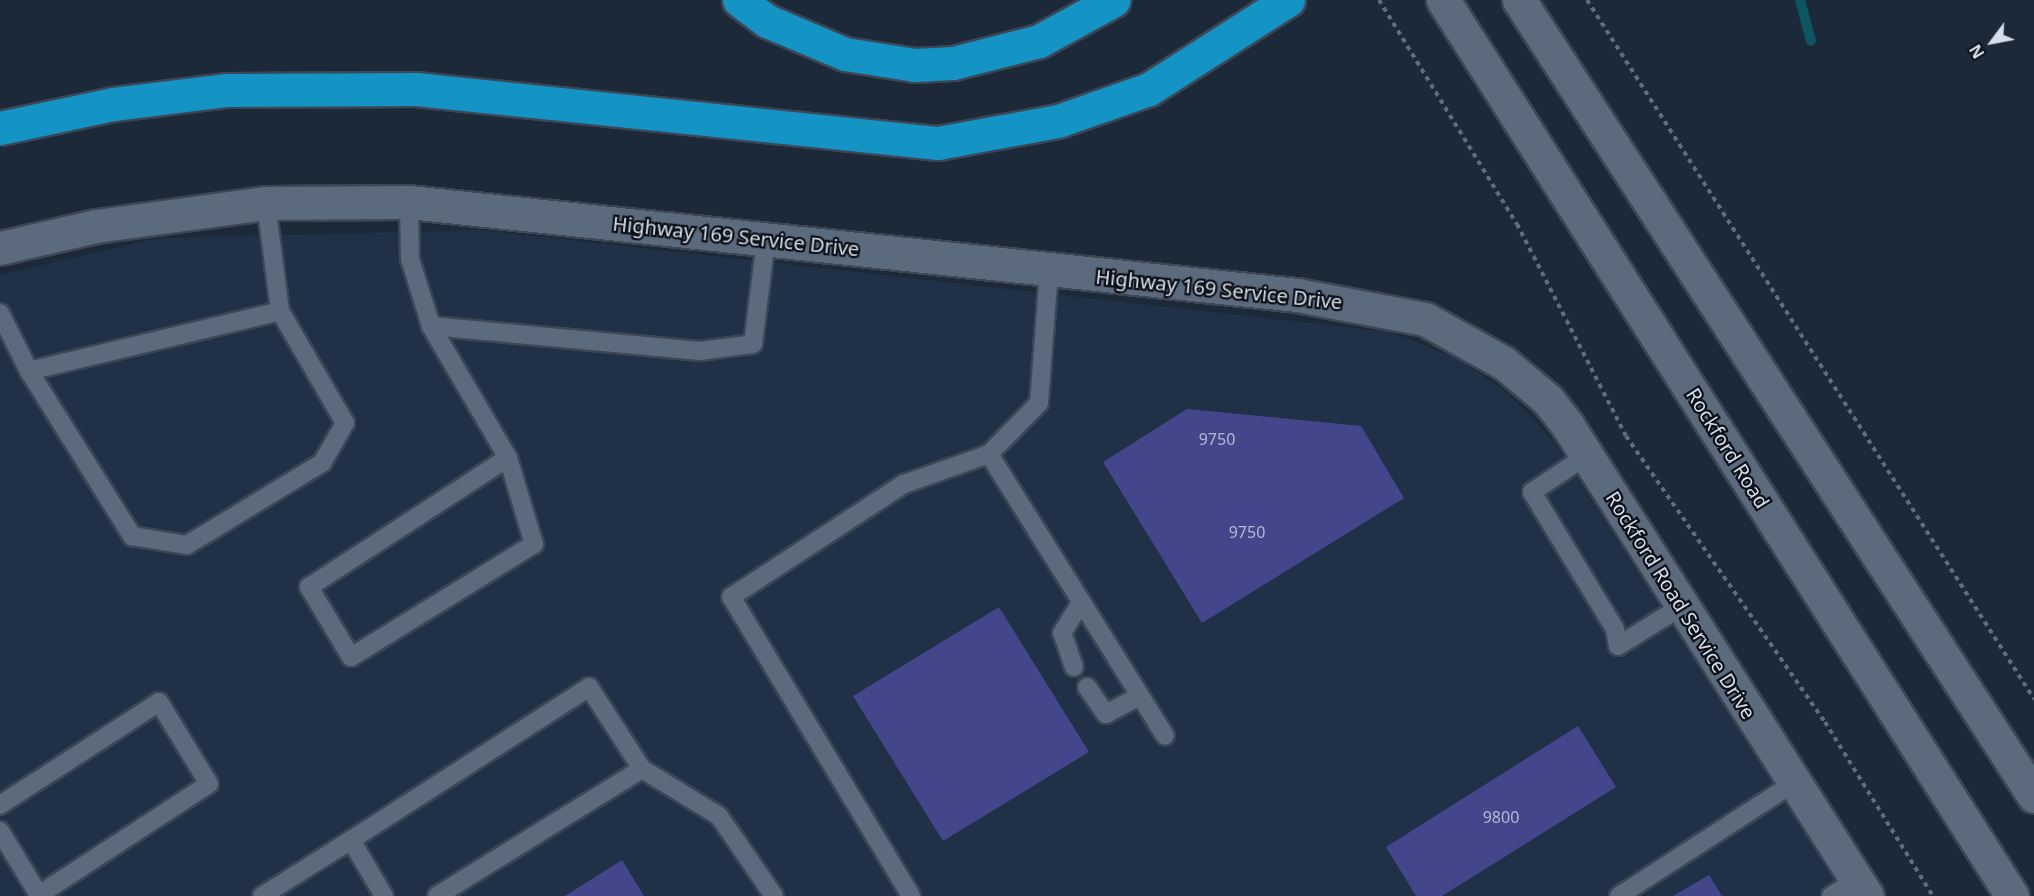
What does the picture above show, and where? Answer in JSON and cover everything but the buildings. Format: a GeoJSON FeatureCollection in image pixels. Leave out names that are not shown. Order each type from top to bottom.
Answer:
{"type":"FeatureCollection","features":[{"type":"Feature","properties":{"kind":"highway"},"geometry":{"type":"LineString","coordinates":[[739,0],[767,21],[845,54],[915,65],[953,63],[1040,41],[1114,0]]}},
{"type":"Feature","properties":{"kind":"highway"},"geometry":{"type":"LineString","coordinates":[[0,128],[113,104],[227,90],[416,89],[938,144],[1058,121],[1149,89],[1288,0]]}},
{"type":"Feature","properties":{"kind":"street","name":"Rockford Road"},"geometry":{"type":"LineString","coordinates":[[1443,0],[2012,896]]}},
{"type":"Feature","properties":{"kind":"street"},"geometry":{"type":"LineString","coordinates":[[1519,0],[2034,796]]}},
{"type":"Feature","properties":{"kind":"street","name":"Highway 169 Service Drive"},"geometry":{"type":"LineString","coordinates":[[0,248],[96,225],[266,203],[409,202],[1366,306],[1425,319],[1467,339]]}},
{"type":"Feature","properties":{"kind":"street","name":"Rockford Road Service Drive"},"geometry":{"type":"LineString","coordinates":[[1467,339],[1548,400],[1794,783],[1852,891]]}},
{"type":"Feature","properties":{"kind":"lane"},"geometry":{"type":"LineString","coordinates":[[409,202],[410,259],[431,326],[508,458],[534,544],[351,657],[309,587],[508,458]]}},
{"type":"Feature","properties":{"kind":"lane"},"geometry":{"type":"LineString","coordinates":[[0,313],[29,371],[132,536],[187,545],[322,463],[340,439],[345,423],[280,311],[266,203]]}},
{"type":"Feature","properties":{"kind":"lane"},"geometry":{"type":"LineString","coordinates":[[431,326],[700,351],[753,344],[766,239]]}},
{"type":"Feature","properties":{"kind":"lane"},"geometry":{"type":"LineString","coordinates":[[911,896],[731,597],[904,484],[989,454],[1039,403],[1049,270]]}},
{"type":"Feature","properties":{"kind":"lane"},"geometry":{"type":"LineString","coordinates":[[29,371],[280,311]]}},
{"type":"Feature","properties":{"kind":"lane"},"geometry":{"type":"LineString","coordinates":[[989,454],[1165,736]]}},
{"type":"Feature","properties":{"kind":"lane"},"geometry":{"type":"LineString","coordinates":[[1586,456],[1532,492],[1615,629],[1618,646],[1682,606]]}},
{"type":"Feature","properties":{"kind":"lane"},"geometry":{"type":"LineString","coordinates":[[1074,667],[1062,633],[1081,602]]}},
{"type":"Feature","properties":{"kind":"lane"},"geometry":{"type":"LineString","coordinates":[[262,896],[589,687],[642,769],[719,816],[774,896]]}},
{"type":"Feature","properties":{"kind":"lane"},"geometry":{"type":"LineString","coordinates":[[1087,687],[1106,714],[1140,696]]}},
{"type":"Feature","properties":{"kind":"lane"},"geometry":{"type":"LineString","coordinates":[[0,805],[159,702],[209,784],[39,895],[0,831]]}},
{"type":"Feature","properties":{"kind":"lane"},"geometry":{"type":"LineString","coordinates":[[437,896],[642,769]]}},
{"type":"Feature","properties":{"kind":"lane"},"geometry":{"type":"LineString","coordinates":[[1619,896],[1794,783]]}},
{"type":"Feature","properties":{"kind":"lane"},"geometry":{"type":"LineString","coordinates":[[351,840],[384,896]]}},
{"type":"Feature","properties":{"kind":"path"},"geometry":{"type":"LineString","coordinates":[[1378,0],[1516,224],[1626,436],[1825,722],[1933,896]]}},
{"type":"Feature","properties":{"kind":"path"},"geometry":{"type":"LineString","coordinates":[[1587,0],[2034,699]]}},
{"type":"Feature","properties":{"kind":"shaded area"},"geometry":{"type":"Polygon","coordinates":[[[482,230],[1390,332],[1457,358],[1509,394],[1555,443],[1844,896],[0,896],[0,275],[159,238],[482,230]]]}},
{"type":"Feature","properties":{"kind":"waterway"},"geometry":{"type":"LineString","coordinates":[[1800,0],[1811,41]]}}]}
